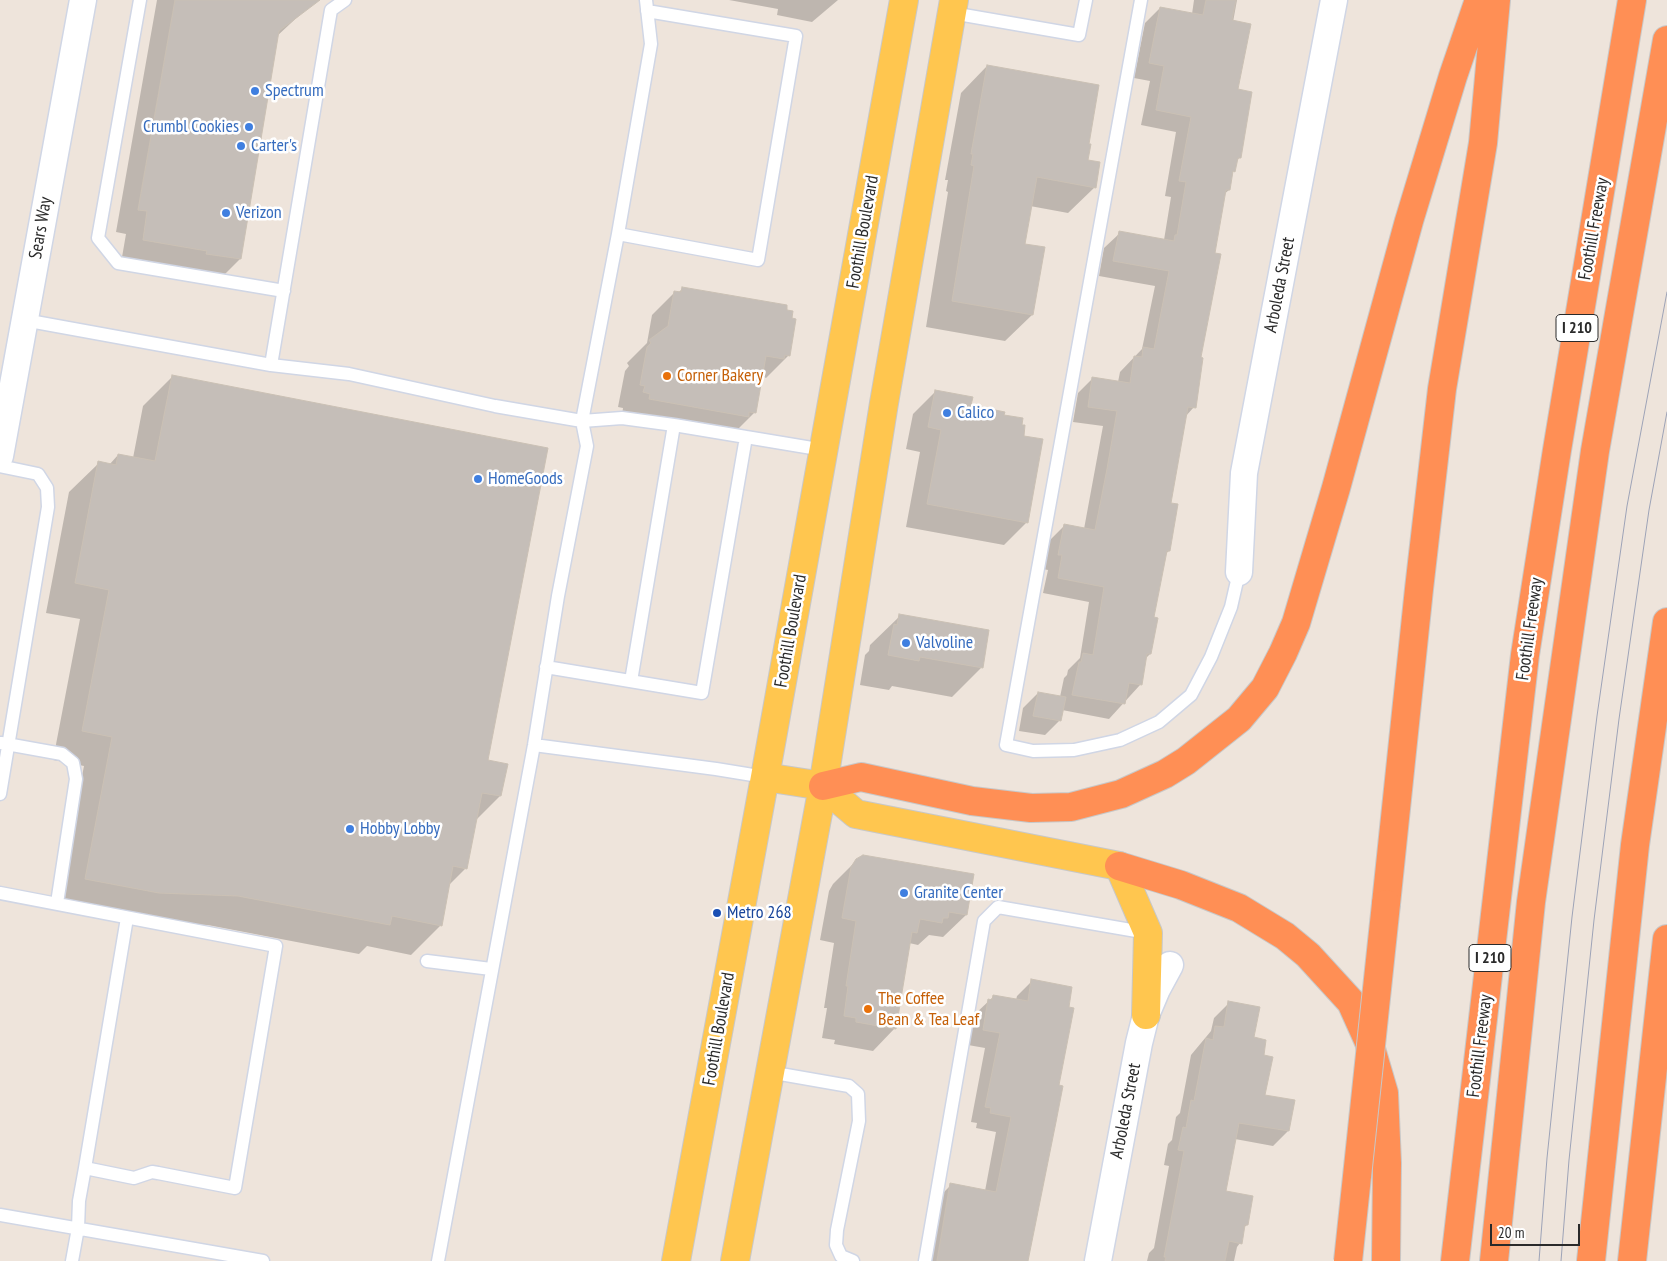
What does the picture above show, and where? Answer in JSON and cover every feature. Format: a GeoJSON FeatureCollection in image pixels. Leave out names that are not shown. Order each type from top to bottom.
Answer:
{"type":"FeatureCollection","features":[{"type":"Feature","properties":{"kind":"highway"},"geometry":{"type":"LineString","coordinates":[[823,786],[861,777],[972,801],[1031,808],[1071,807],[1121,794],[1165,774],[1186,761],[1239,719],[1265,688],[1296,623],[1336,488],[1409,222],[1453,76],[1479,0]]}},
{"type":"Feature","properties":{"kind":"highway"},"geometry":{"type":"LineString","coordinates":[[1348,1261],[1442,389],[1483,143],[1496,0]]}},
{"type":"Feature","properties":{"kind":"highway","name":"Foothill Freeway"},"geometry":{"type":"LineString","coordinates":[[1455,1261],[1525,656],[1557,450],[1632,0]]}},
{"type":"Feature","properties":{"kind":"highway"},"geometry":{"type":"LineString","coordinates":[[1494,1261],[1532,892],[1596,451],[1667,40]]}},
{"type":"Feature","properties":{"kind":"highway"},"geometry":{"type":"LineString","coordinates":[[1591,1261],[1635,845],[1667,622]]}},
{"type":"Feature","properties":{"kind":"highway"},"geometry":{"type":"LineString","coordinates":[[1119,866],[1181,885],[1239,908],[1285,936],[1308,955],[1351,1002],[1369,1042],[1384,1093],[1387,1162],[1386,1261]]}},
{"type":"Feature","properties":{"kind":"highway"},"geometry":{"type":"LineString","coordinates":[[1632,1261],[1667,938]]}},
{"type":"Feature","properties":{"kind":"main road","name":"Foothill Boulevard"},"geometry":{"type":"LineString","coordinates":[[676,1261],[904,0]]}},
{"type":"Feature","properties":{"kind":"main road"},"geometry":{"type":"LineString","coordinates":[[736,1261],[823,786],[886,393],[953,6]]}},
{"type":"Feature","properties":{"kind":"main road"},"geometry":{"type":"LineString","coordinates":[[765,777],[823,786],[856,814],[1119,866],[1148,933],[1146,1015]]}},
{"type":"Feature","properties":{"kind":"street","name":"Sears Way"},"geometry":{"type":"LineString","coordinates":[[0,456],[83,0]]}},
{"type":"Feature","properties":{"kind":"street","name":"Arboleda Street"},"geometry":{"type":"LineString","coordinates":[[1238,572],[1244,473],[1334,0]]}},
{"type":"Feature","properties":{"kind":"street","name":"Arboleda Street"},"geometry":{"type":"LineString","coordinates":[[1098,1261],[1137,1052],[1146,1015],[1157,988],[1170,965]]}},
{"type":"Feature","properties":{"kind":"lane"},"geometry":{"type":"LineString","coordinates":[[140,0],[98,238],[118,263],[284,290]]}},
{"type":"Feature","properties":{"kind":"lane"},"geometry":{"type":"LineString","coordinates":[[271,365],[331,10],[346,0]]}},
{"type":"Feature","properties":{"kind":"lane"},"geometry":{"type":"LineString","coordinates":[[953,6],[1079,35],[1086,0]]}},
{"type":"Feature","properties":{"kind":"lane"},"geometry":{"type":"LineString","coordinates":[[1141,0],[1006,745],[1033,751],[1074,750],[1120,740],[1159,722],[1191,695],[1211,657],[1228,615],[1238,572]]}},
{"type":"Feature","properties":{"kind":"lane"},"geometry":{"type":"LineString","coordinates":[[438,1261],[534,745],[560,587],[588,446],[582,421],[618,234],[650,44],[647,5],[796,36],[758,260],[618,234]]}},
{"type":"Feature","properties":{"kind":"lane"},"geometry":{"type":"LineString","coordinates":[[24,320],[271,365],[349,374],[495,406],[582,421],[622,418],[824,450]]}},
{"type":"Feature","properties":{"kind":"lane"},"geometry":{"type":"LineString","coordinates":[[631,681],[674,425]]}},
{"type":"Feature","properties":{"kind":"lane"},"geometry":{"type":"LineString","coordinates":[[546,667],[702,693],[746,437]]}},
{"type":"Feature","properties":{"kind":"lane"},"geometry":{"type":"LineString","coordinates":[[0,466],[38,474],[47,488],[48,507],[4,743],[0,794]]}},
{"type":"Feature","properties":{"kind":"lane"},"geometry":{"type":"LineString","coordinates":[[4,743],[62,754],[74,763],[76,779],[56,903]]}},
{"type":"Feature","properties":{"kind":"lane"},"geometry":{"type":"LineString","coordinates":[[534,745],[765,777]]}},
{"type":"Feature","properties":{"kind":"lane"},"geometry":{"type":"LineString","coordinates":[[0,893],[276,946],[235,1188],[152,1172],[134,1178],[85,1168]]}},
{"type":"Feature","properties":{"kind":"lane"},"geometry":{"type":"LineString","coordinates":[[925,1261],[984,921],[998,907],[1148,933]]}},
{"type":"Feature","properties":{"kind":"lane"},"geometry":{"type":"LineString","coordinates":[[72,1261],[85,1168],[127,918]]}},
{"type":"Feature","properties":{"kind":"lane"},"geometry":{"type":"LineString","coordinates":[[427,961],[491,969]]}},
{"type":"Feature","properties":{"kind":"lane"},"geometry":{"type":"LineString","coordinates":[[770,1072],[849,1086],[858,1094],[859,1121],[837,1230],[836,1245],[842,1256],[854,1261]]}},
{"type":"Feature","properties":{"kind":"lane"},"geometry":{"type":"LineString","coordinates":[[0,1215],[263,1261]]}},
{"type":"Feature","properties":{"kind":"building"},"geometry":{"type":"Polygon","coordinates":[[[175,0],[320,0],[279,31],[241,259],[206,254],[207,251],[143,240],[147,211],[138,210],[175,0]]]}},
{"type":"Feature","properties":{"kind":"building"},"geometry":{"type":"Polygon","coordinates":[[[1206,0],[1236,0],[1232,20],[1251,24],[1238,89],[1252,92],[1241,158],[1238,158],[1235,172],[1233,171],[1230,190],[1226,190],[1215,253],[1221,254],[1201,357],[1203,358],[1196,408],[1188,407],[1171,503],[1178,504],[1170,551],[1167,551],[1154,617],[1158,618],[1151,654],[1147,654],[1142,685],[1129,683],[1125,704],[1072,695],[1079,662],[1081,662],[1083,653],[1093,655],[1104,587],[1058,578],[1062,555],[1058,555],[1064,524],[1095,530],[1107,469],[1117,411],[1088,407],[1092,377],[1130,383],[1134,356],[1142,357],[1143,347],[1154,349],[1169,271],[1113,261],[1119,231],[1174,241],[1175,235],[1177,235],[1186,182],[1179,181],[1191,117],[1156,110],[1164,66],[1149,63],[1160,7],[1203,15],[1206,0]]]}},
{"type":"Feature","properties":{"kind":"building"},"geometry":{"type":"Polygon","coordinates":[[[987,65],[1099,85],[1088,160],[1100,162],[1096,188],[1037,177],[1025,244],[1045,247],[1033,315],[952,301],[974,166],[971,165],[973,154],[971,154],[987,65]]]}},
{"type":"Feature","properties":{"kind":"building"},"geometry":{"type":"Polygon","coordinates":[[[682,287],[787,305],[787,310],[793,311],[792,318],[796,319],[790,356],[785,355],[784,359],[766,356],[756,413],[749,412],[749,417],[649,399],[650,394],[643,392],[645,386],[640,385],[647,347],[651,343],[649,340],[668,326],[674,291],[681,292],[682,287]]]}},
{"type":"Feature","properties":{"kind":"building"},"geometry":{"type":"Polygon","coordinates":[[[172,375],[548,448],[488,760],[508,764],[501,796],[482,793],[467,869],[453,866],[442,926],[392,916],[390,925],[238,896],[159,893],[85,879],[112,737],[82,731],[109,590],[75,583],[98,461],[116,465],[118,454],[155,461],[172,375]]]}},
{"type":"Feature","properties":{"kind":"building"},"geometry":{"type":"Polygon","coordinates":[[[935,390],[973,397],[971,405],[1005,412],[1004,415],[1023,418],[1022,425],[1025,425],[1024,436],[1043,439],[1028,523],[927,504],[941,430],[928,427],[935,390]]]}},
{"type":"Feature","properties":{"kind":"building"},"geometry":{"type":"Polygon","coordinates":[[[899,614],[989,630],[983,668],[920,657],[919,661],[888,655],[894,624],[897,625],[899,614]]]}},
{"type":"Feature","properties":{"kind":"building"},"geometry":{"type":"Polygon","coordinates":[[[1038,692],[1066,697],[1061,721],[1033,716],[1038,692]]]}},
{"type":"Feature","properties":{"kind":"building"},"geometry":{"type":"Polygon","coordinates":[[[863,855],[974,874],[967,915],[949,912],[948,918],[943,918],[942,923],[920,919],[917,933],[912,932],[896,1029],[856,1022],[856,1018],[844,1016],[848,986],[846,986],[856,921],[842,918],[851,867],[856,859],[863,855]]]}},
{"type":"Feature","properties":{"kind":"building"},"geometry":{"type":"Polygon","coordinates":[[[1031,979],[1072,987],[1069,1007],[1074,1008],[1059,1085],[1063,1086],[1028,1261],[937,1261],[950,1183],[996,1192],[1011,1117],[990,1113],[991,1108],[985,1107],[1000,1033],[983,1030],[988,999],[992,1000],[993,995],[1028,1001],[1031,979]]]}},
{"type":"Feature","properties":{"kind":"building"},"geometry":{"type":"Polygon","coordinates":[[[1228,1001],[1260,1007],[1254,1037],[1266,1040],[1264,1055],[1273,1057],[1265,1095],[1295,1100],[1289,1131],[1239,1123],[1226,1191],[1253,1196],[1248,1225],[1245,1225],[1242,1244],[1229,1241],[1225,1261],[1165,1261],[1166,1257],[1164,1257],[1184,1151],[1178,1150],[1183,1127],[1186,1128],[1191,1100],[1194,1101],[1206,1038],[1213,1040],[1215,1026],[1224,1027],[1228,1001]]]}},
{"type":"Feature","properties":{"kind":"tram line"},"geometry":{"type":"LineString","coordinates":[[1539,1261],[1547,1158],[1572,917],[1597,716],[1627,506],[1667,292]]}},
{"type":"Feature","properties":{"kind":"tram line"},"geometry":{"type":"LineString","coordinates":[[1561,1261],[1569,1160],[1594,920],[1619,719],[1649,510],[1667,412]]}},
{"type":"Feature","properties":{"kind":"place","name":"Spectrum"},"geometry":{"type":"Point","coordinates":[255,91]}},
{"type":"Feature","properties":{"kind":"place","name":"Crumbl Cookies"},"geometry":{"type":"Point","coordinates":[249,127]}},
{"type":"Feature","properties":{"kind":"place","name":"Carter's"},"geometry":{"type":"Point","coordinates":[241,146]}},
{"type":"Feature","properties":{"kind":"place","name":"Verizon"},"geometry":{"type":"Point","coordinates":[226,213]}},
{"type":"Feature","properties":{"kind":"place","name":"Corner Bakery"},"geometry":{"type":"Point","coordinates":[667,376]}},
{"type":"Feature","properties":{"kind":"place","name":"Calico"},"geometry":{"type":"Point","coordinates":[947,413]}},
{"type":"Feature","properties":{"kind":"place","name":"HomeGoods"},"geometry":{"type":"Point","coordinates":[478,479]}},
{"type":"Feature","properties":{"kind":"place","name":"Valvoline"},"geometry":{"type":"Point","coordinates":[906,643]}},
{"type":"Feature","properties":{"kind":"place","name":"Hobby Lobby"},"geometry":{"type":"Point","coordinates":[350,829]}},
{"type":"Feature","properties":{"kind":"place","name":"Granite Center"},"geometry":{"type":"Point","coordinates":[904,893]}},
{"type":"Feature","properties":{"kind":"place","name":"Metro 268"},"geometry":{"type":"Point","coordinates":[717,913]}},
{"type":"Feature","properties":{"kind":"place","name":"The Coffee Bean & Tea Leaf"},"geometry":{"type":"Point","coordinates":[868,1009]}}]}
